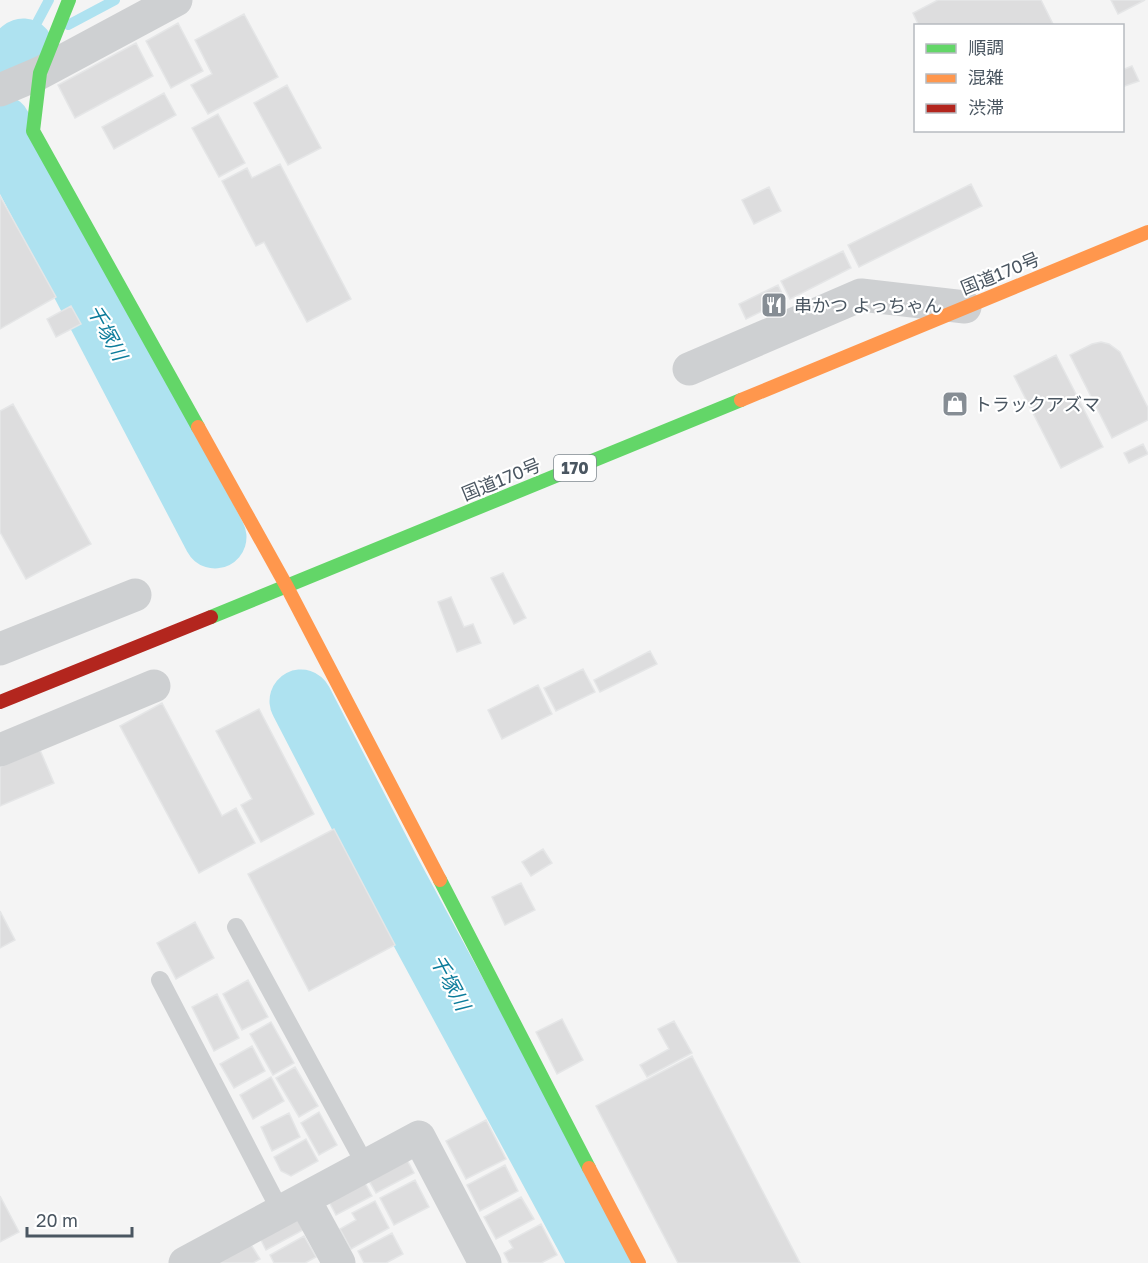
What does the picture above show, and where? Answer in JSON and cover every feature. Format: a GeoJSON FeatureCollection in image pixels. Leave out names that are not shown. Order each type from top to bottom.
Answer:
{"type":"FeatureCollection","features":[{"type":"Feature","properties":{"kind":"main road"},"geometry":{"type":"LineString","coordinates":[[69,0],[40,73],[33,130],[287,586],[639,1263]]}},
{"type":"Feature","properties":{"kind":"main road","name":"国道170号"},"geometry":{"type":"LineString","coordinates":[[0,702],[1148,232]]}},
{"type":"Feature","properties":{"kind":"street"},"geometry":{"type":"LineString","coordinates":[[0,90],[40,73],[176,0]]}},
{"type":"Feature","properties":{"kind":"street"},"geometry":{"type":"LineString","coordinates":[[689,369],[861,295],[964,308]]}},
{"type":"Feature","properties":{"kind":"street"},"geometry":{"type":"LineString","coordinates":[[0,649],[135,595]]}},
{"type":"Feature","properties":{"kind":"street"},"geometry":{"type":"LineString","coordinates":[[0,750],[154,686]]}},
{"type":"Feature","properties":{"kind":"street"},"geometry":{"type":"LineString","coordinates":[[184,1263],[419,1137],[485,1263]]}},
{"type":"Feature","properties":{"kind":"street"},"geometry":{"type":"LineString","coordinates":[[292,1205],[339,1263]]}},
{"type":"Feature","properties":{"kind":"lane"},"geometry":{"type":"LineString","coordinates":[[236,927],[366,1166]]}},
{"type":"Feature","properties":{"kind":"lane"},"geometry":{"type":"LineString","coordinates":[[160,980],[292,1205]]}},
{"type":"Feature","properties":{"kind":"building"},"geometry":{"type":"Polygon","coordinates":[[[938,0],[1041,0],[1053,24],[918,24],[913,13],[938,0]]]}},
{"type":"Feature","properties":{"kind":"building"},"geometry":{"type":"Polygon","coordinates":[[[1111,0],[1145,0],[1118,14],[1111,0]]]}},
{"type":"Feature","properties":{"kind":"building"},"geometry":{"type":"Polygon","coordinates":[[[244,14],[278,77],[208,114],[191,85],[212,74],[195,40],[244,14]]]}},
{"type":"Feature","properties":{"kind":"building"},"geometry":{"type":"Polygon","coordinates":[[[178,23],[203,71],[171,88],[146,41],[178,23]]]}},
{"type":"Feature","properties":{"kind":"building"},"geometry":{"type":"Polygon","coordinates":[[[136,43],[153,76],[75,118],[58,85],[136,43]]]}},
{"type":"Feature","properties":{"kind":"building"},"geometry":{"type":"Polygon","coordinates":[[[1132,66],[1139,81],[1124,86],[1124,69],[1132,66]]]}},
{"type":"Feature","properties":{"kind":"building"},"geometry":{"type":"Polygon","coordinates":[[[287,85],[321,148],[288,165],[254,103],[287,85]]]}},
{"type":"Feature","properties":{"kind":"building"},"geometry":{"type":"Polygon","coordinates":[[[164,93],[176,115],[114,149],[102,127],[164,93]]]}},
{"type":"Feature","properties":{"kind":"building"},"geometry":{"type":"Polygon","coordinates":[[[218,114],[245,163],[219,177],[192,128],[218,114]]]}},
{"type":"Feature","properties":{"kind":"building"},"geometry":{"type":"Polygon","coordinates":[[[280,164],[351,299],[307,322],[264,242],[256,246],[222,181],[247,168],[252,178],[280,164]]]}},
{"type":"Feature","properties":{"kind":"building"},"geometry":{"type":"Polygon","coordinates":[[[971,184],[982,206],[859,267],[848,245],[971,184]]]}},
{"type":"Feature","properties":{"kind":"building"},"geometry":{"type":"Polygon","coordinates":[[[769,187],[781,211],[754,224],[742,200],[769,187]]]}},
{"type":"Feature","properties":{"kind":"building"},"geometry":{"type":"Polygon","coordinates":[[[0,196],[56,297],[0,329],[0,196]]]}},
{"type":"Feature","properties":{"kind":"building"},"geometry":{"type":"Polygon","coordinates":[[[843,251],[851,268],[790,299],[781,281],[843,251]]]}},
{"type":"Feature","properties":{"kind":"building"},"geometry":{"type":"Polygon","coordinates":[[[778,285],[785,300],[746,319],[739,304],[778,285]]]}},
{"type":"Feature","properties":{"kind":"building"},"geometry":{"type":"Polygon","coordinates":[[[71,306],[81,324],[56,337],[47,319],[71,306]]]}},
{"type":"Feature","properties":{"kind":"building"},"geometry":{"type":"Polygon","coordinates":[[[1101,342],[1109,344],[1120,352],[1148,408],[1148,420],[1112,438],[1070,355],[1101,342]]]}},
{"type":"Feature","properties":{"kind":"building"},"geometry":{"type":"Polygon","coordinates":[[[1056,355],[1103,447],[1061,468],[1014,376],[1056,355]]]}},
{"type":"Feature","properties":{"kind":"building"},"geometry":{"type":"Polygon","coordinates":[[[13,404],[91,544],[26,579],[0,532],[0,411],[13,404]]]}},
{"type":"Feature","properties":{"kind":"building"},"geometry":{"type":"Polygon","coordinates":[[[1143,444],[1148,454],[1129,463],[1124,453],[1143,444]]]}},
{"type":"Feature","properties":{"kind":"building"},"geometry":{"type":"Polygon","coordinates":[[[503,573],[526,618],[514,624],[491,578],[503,573]]]}},
{"type":"Feature","properties":{"kind":"building"},"geometry":{"type":"Polygon","coordinates":[[[451,597],[464,627],[473,624],[481,643],[457,652],[438,602],[451,597]]]}},
{"type":"Feature","properties":{"kind":"building"},"geometry":{"type":"Polygon","coordinates":[[[650,651],[657,664],[600,692],[594,680],[650,651]]]}},
{"type":"Feature","properties":{"kind":"building"},"geometry":{"type":"Polygon","coordinates":[[[583,669],[595,692],[556,711],[544,688],[583,669]]]}},
{"type":"Feature","properties":{"kind":"building"},"geometry":{"type":"Polygon","coordinates":[[[538,685],[552,714],[502,739],[488,710],[538,685]]]}},
{"type":"Feature","properties":{"kind":"building"},"geometry":{"type":"Polygon","coordinates":[[[162,703],[222,816],[236,808],[255,843],[199,873],[120,726],[162,703]]]}},
{"type":"Feature","properties":{"kind":"building"},"geometry":{"type":"Polygon","coordinates":[[[259,709],[314,814],[261,842],[241,805],[252,799],[216,731],[259,709]]]}},
{"type":"Feature","properties":{"kind":"building"},"geometry":{"type":"Polygon","coordinates":[[[40,750],[54,783],[0,806],[0,767],[40,750]]]}},
{"type":"Feature","properties":{"kind":"building"},"geometry":{"type":"Polygon","coordinates":[[[334,829],[395,945],[309,991],[248,874],[334,829]]]}},
{"type":"Feature","properties":{"kind":"building"},"geometry":{"type":"Polygon","coordinates":[[[543,849],[552,863],[531,876],[522,862],[543,849]]]}},
{"type":"Feature","properties":{"kind":"building"},"geometry":{"type":"Polygon","coordinates":[[[521,883],[535,910],[505,925],[492,897],[521,883]]]}},
{"type":"Feature","properties":{"kind":"building"},"geometry":{"type":"Polygon","coordinates":[[[0,911],[15,940],[0,948],[0,911]]]}},
{"type":"Feature","properties":{"kind":"building"},"geometry":{"type":"Polygon","coordinates":[[[195,922],[214,958],[176,979],[157,943],[195,922]]]}},
{"type":"Feature","properties":{"kind":"building"},"geometry":{"type":"Polygon","coordinates":[[[248,980],[268,1017],[242,1030],[223,994],[248,980]]]}},
{"type":"Feature","properties":{"kind":"building"},"geometry":{"type":"Polygon","coordinates":[[[217,994],[239,1038],[214,1051],[192,1007],[217,994]]]}},
{"type":"Feature","properties":{"kind":"building"},"geometry":{"type":"Polygon","coordinates":[[[562,1019],[583,1060],[557,1074],[536,1032],[562,1019]]]}},
{"type":"Feature","properties":{"kind":"building"},"geometry":{"type":"Polygon","coordinates":[[[674,1021],[692,1053],[647,1077],[640,1065],[669,1049],[658,1029],[674,1021]]]}},
{"type":"Feature","properties":{"kind":"building"},"geometry":{"type":"Polygon","coordinates":[[[271,1022],[294,1063],[273,1075],[250,1034],[271,1022]]]}},
{"type":"Feature","properties":{"kind":"building"},"geometry":{"type":"Polygon","coordinates":[[[252,1046],[265,1071],[234,1088],[220,1064],[252,1046]]]}},
{"type":"Feature","properties":{"kind":"building"},"geometry":{"type":"Polygon","coordinates":[[[692,1056],[800,1263],[678,1263],[596,1106],[692,1056]]]}},
{"type":"Feature","properties":{"kind":"building"},"geometry":{"type":"Polygon","coordinates":[[[295,1067],[318,1106],[299,1117],[276,1078],[295,1067]]]}},
{"type":"Feature","properties":{"kind":"building"},"geometry":{"type":"Polygon","coordinates":[[[271,1077],[284,1101],[253,1119],[240,1095],[271,1077]]]}},
{"type":"Feature","properties":{"kind":"building"},"geometry":{"type":"Polygon","coordinates":[[[319,1112],[337,1145],[319,1155],[301,1123],[319,1112]]]}},
{"type":"Feature","properties":{"kind":"building"},"geometry":{"type":"Polygon","coordinates":[[[289,1113],[300,1137],[272,1151],[261,1127],[289,1113]]]}},
{"type":"Feature","properties":{"kind":"building"},"geometry":{"type":"Polygon","coordinates":[[[486,1120],[506,1159],[466,1179],[446,1141],[486,1120]]]}},
{"type":"Feature","properties":{"kind":"building"},"geometry":{"type":"Polygon","coordinates":[[[306,1139],[318,1161],[291,1176],[281,1171],[274,1157],[306,1139]]]}},
{"type":"Feature","properties":{"kind":"building"},"geometry":{"type":"Polygon","coordinates":[[[405,1156],[414,1173],[376,1193],[365,1174],[405,1156]]]}},
{"type":"Feature","properties":{"kind":"building"},"geometry":{"type":"Polygon","coordinates":[[[505,1165],[518,1191],[480,1211],[467,1185],[505,1165]]]}},
{"type":"Feature","properties":{"kind":"building"},"geometry":{"type":"Polygon","coordinates":[[[360,1174],[372,1196],[336,1215],[327,1198],[360,1174]]]}},
{"type":"Feature","properties":{"kind":"building"},"geometry":{"type":"Polygon","coordinates":[[[415,1180],[429,1207],[394,1225],[380,1198],[415,1180]]]}},
{"type":"Feature","properties":{"kind":"building"},"geometry":{"type":"Polygon","coordinates":[[[0,1196],[19,1232],[0,1242],[0,1196]]]}},
{"type":"Feature","properties":{"kind":"building"},"geometry":{"type":"Polygon","coordinates":[[[521,1197],[534,1219],[496,1239],[484,1217],[521,1197]]]}},
{"type":"Feature","properties":{"kind":"building"},"geometry":{"type":"Polygon","coordinates":[[[375,1201],[389,1228],[351,1249],[340,1229],[356,1220],[352,1213],[375,1201]]]}},
{"type":"Feature","properties":{"kind":"building"},"geometry":{"type":"Polygon","coordinates":[[[293,1210],[303,1230],[266,1250],[256,1230],[293,1210]]]}},
{"type":"Feature","properties":{"kind":"building"},"geometry":{"type":"Polygon","coordinates":[[[541,1224],[557,1255],[541,1263],[509,1263],[504,1253],[513,1248],[509,1241],[541,1224]]]}},
{"type":"Feature","properties":{"kind":"building"},"geometry":{"type":"Polygon","coordinates":[[[392,1233],[403,1254],[386,1263],[364,1263],[358,1251],[392,1233]]]}},
{"type":"Feature","properties":{"kind":"building"},"geometry":{"type":"Polygon","coordinates":[[[304,1236],[316,1257],[305,1263],[274,1263],[270,1255],[304,1236]]]}},
{"type":"Feature","properties":{"kind":"building"},"geometry":{"type":"Polygon","coordinates":[[[250,1243],[260,1259],[253,1263],[213,1263],[250,1243]]]}},
{"type":"Feature","properties":{"kind":"waterway","name":"千塚川"},"geometry":{"type":"LineString","coordinates":[[23,49],[49,0]]}},
{"type":"Feature","properties":{"kind":"waterway"},"geometry":{"type":"LineString","coordinates":[[68,25],[115,0]]}},
{"type":"Feature","properties":{"kind":"waterway"},"geometry":{"type":"LineString","coordinates":[[23,50],[46,37]]}},
{"type":"Feature","properties":{"kind":"waterway","name":"千塚川"},"geometry":{"type":"LineString","coordinates":[[0,70],[23,50]]}},
{"type":"Feature","properties":{"kind":"waterway","name":"千塚川"},"geometry":{"type":"LineString","coordinates":[[0,126],[215,537]]}},
{"type":"Feature","properties":{"kind":"waterway","name":"千塚川"},"geometry":{"type":"LineString","coordinates":[[301,701],[389,871],[601,1263]]}},
{"type":"Feature","properties":{"kind":"traffic: fast"},"geometry":{"type":"LineString","coordinates":[[69,0],[40,73],[33,131],[198,427]]}},
{"type":"Feature","properties":{"kind":"traffic: fast"},"geometry":{"type":"LineString","coordinates":[[211,617],[741,400]]}},
{"type":"Feature","properties":{"kind":"traffic: fast"},"geometry":{"type":"LineString","coordinates":[[440,880],[589,1168]]}},
{"type":"Feature","properties":{"kind":"traffic: slow"},"geometry":{"type":"LineString","coordinates":[[741,400],[1148,232]]}},
{"type":"Feature","properties":{"kind":"traffic: slow"},"geometry":{"type":"LineString","coordinates":[[198,427],[287,587],[440,880]]}},
{"type":"Feature","properties":{"kind":"traffic: slow"},"geometry":{"type":"LineString","coordinates":[[589,1168],[639,1263]]}},
{"type":"Feature","properties":{"kind":"traffic: jam"},"geometry":{"type":"LineString","coordinates":[[0,702],[211,617]]}},
{"type":"Feature","properties":{"kind":"place","name":"串かつ よっちゃん"},"geometry":{"type":"Point","coordinates":[774,305]}},
{"type":"Feature","properties":{"kind":"place","name":"トラックアズマ"},"geometry":{"type":"Point","coordinates":[955,404]}}]}
